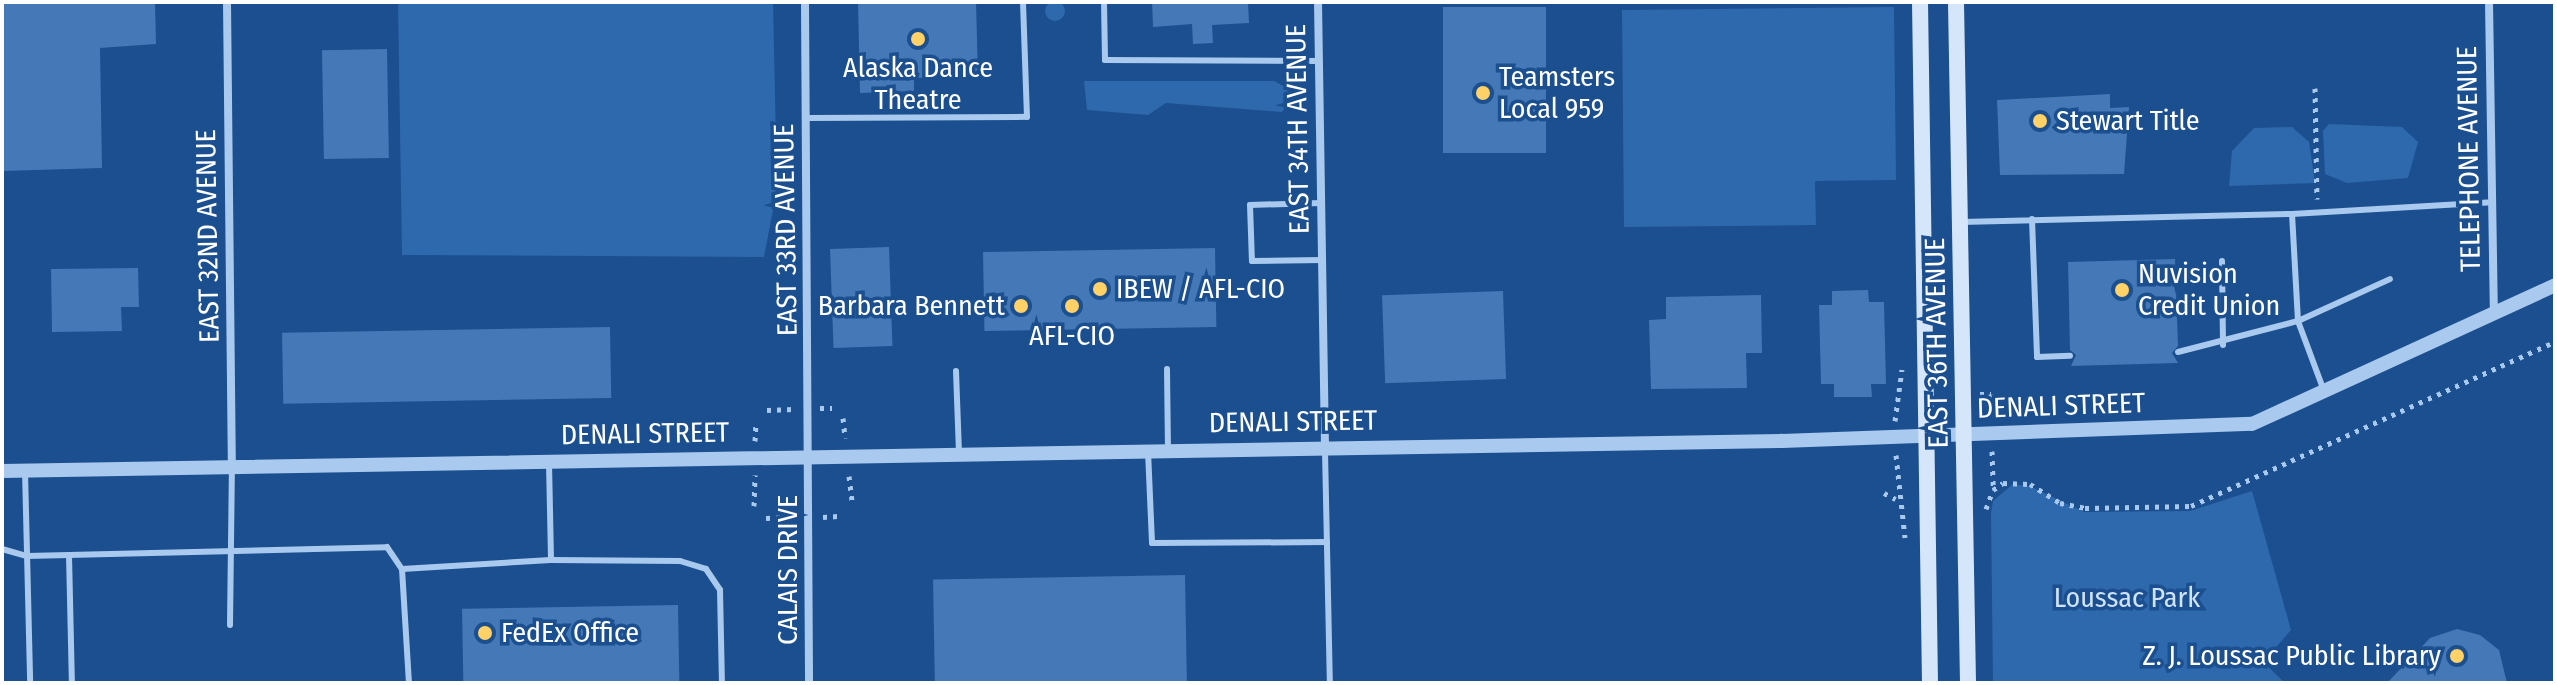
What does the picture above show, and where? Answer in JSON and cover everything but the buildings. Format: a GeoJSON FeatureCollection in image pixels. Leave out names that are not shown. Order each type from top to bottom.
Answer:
{"type":"FeatureCollection","features":[{"type":"Feature","properties":{"kind":"main road","name":"EAST 36TH AVENUE"},"geometry":{"type":"LineString","coordinates":[[1920,2],[1930,683]]}},
{"type":"Feature","properties":{"kind":"main road","name":"EAST 36TH AVENUE"},"geometry":{"type":"LineString","coordinates":[[1956,2],[1968,683]]}},
{"type":"Feature","properties":{"kind":"street","name":"EAST 32ND AVENUE"},"geometry":{"type":"LineString","coordinates":[[227,2],[232,469]]}},
{"type":"Feature","properties":{"kind":"street","name":"EAST 33RD AVENUE"},"geometry":{"type":"LineString","coordinates":[[805,2],[811,457]]}},
{"type":"Feature","properties":{"kind":"street","name":"EAST 34TH AVENUE"},"geometry":{"type":"LineString","coordinates":[[1318,2],[1325,448]]}},
{"type":"Feature","properties":{"kind":"street","name":"TELEPHONE AVENUE"},"geometry":{"type":"LineString","coordinates":[[2489,2],[2494,316]]}},
{"type":"Feature","properties":{"kind":"street","name":"DENALI STREET"},"geometry":{"type":"LineString","coordinates":[[2,471],[1895,438],[2252,424],[2494,316],[2555,285]]}},
{"type":"Feature","properties":{"kind":"street","name":"CALAIS DRIVE"},"geometry":{"type":"LineString","coordinates":[[809,683],[811,457]]}},
{"type":"Feature","properties":{"kind":"lane"},"geometry":{"type":"LineString","coordinates":[[807,118],[1027,117],[1023,2]]}},
{"type":"Feature","properties":{"kind":"lane"},"geometry":{"type":"LineString","coordinates":[[1104,2],[1105,60],[1319,61]]}},
{"type":"Feature","properties":{"kind":"lane"},"geometry":{"type":"LineString","coordinates":[[1961,222],[2292,214],[2492,202]]}},
{"type":"Feature","properties":{"kind":"lane"},"geometry":{"type":"LineString","coordinates":[[1321,203],[1250,205],[1252,261],[1322,260]]}},
{"type":"Feature","properties":{"kind":"lane"},"geometry":{"type":"LineString","coordinates":[[2292,214],[2298,321],[2324,391]]}},
{"type":"Feature","properties":{"kind":"lane"},"geometry":{"type":"LineString","coordinates":[[2032,219],[2037,357],[2070,356]]}},
{"type":"Feature","properties":{"kind":"lane"},"geometry":{"type":"LineString","coordinates":[[2222,261],[2223,345]]}},
{"type":"Feature","properties":{"kind":"lane"},"geometry":{"type":"LineString","coordinates":[[2178,352],[2223,345],[2298,321],[2390,279]]}},
{"type":"Feature","properties":{"kind":"lane"},"geometry":{"type":"LineString","coordinates":[[1167,369],[1168,450]]}},
{"type":"Feature","properties":{"kind":"lane"},"geometry":{"type":"LineString","coordinates":[[956,371],[959,454]]}},
{"type":"Feature","properties":{"kind":"lane"},"geometry":{"type":"LineString","coordinates":[[1325,448],[1330,683]]}},
{"type":"Feature","properties":{"kind":"lane"},"geometry":{"type":"LineString","coordinates":[[1148,451],[1152,543],[1327,542]]}},
{"type":"Feature","properties":{"kind":"lane"},"geometry":{"type":"LineString","coordinates":[[549,463],[551,560]]}},
{"type":"Feature","properties":{"kind":"lane"},"geometry":{"type":"LineString","coordinates":[[230,625],[232,469]]}},
{"type":"Feature","properties":{"kind":"lane"},"geometry":{"type":"LineString","coordinates":[[25,471],[30,683]]}},
{"type":"Feature","properties":{"kind":"lane"},"geometry":{"type":"LineString","coordinates":[[2,549],[27,556],[387,547],[402,569],[409,683]]}},
{"type":"Feature","properties":{"kind":"lane"},"geometry":{"type":"LineString","coordinates":[[69,555],[72,683]]}},
{"type":"Feature","properties":{"kind":"lane"},"geometry":{"type":"LineString","coordinates":[[402,569],[551,560],[680,561],[706,569],[720,590],[722,683]]}},
{"type":"Feature","properties":{"kind":"path"},"geometry":{"type":"LineString","coordinates":[[2315,88],[2317,212]]}},
{"type":"Feature","properties":{"kind":"path"},"geometry":{"type":"LineString","coordinates":[[1984,516],[1993,490],[2003,483],[2030,484],[2060,503],[2085,508],[2191,506],[2555,342]]}},
{"type":"Feature","properties":{"kind":"path"},"geometry":{"type":"LineString","coordinates":[[1895,395],[1896,499]]}},
{"type":"Feature","properties":{"kind":"path"},"geometry":{"type":"LineString","coordinates":[[1884,493],[1904,507],[1905,554]]}},
{"type":"Feature","properties":{"kind":"green space"},"geometry":{"type":"Polygon","coordinates":[[[1051,1],[1059,1],[1065,11],[1059,21],[1051,21],[1045,15],[1045,7],[1051,1]]]}},
{"type":"Feature","properties":{"kind":"green space"},"geometry":{"type":"Polygon","coordinates":[[[398,2],[773,2],[777,189],[764,257],[402,255],[398,2]]]}},
{"type":"Feature","properties":{"kind":"green space"},"geometry":{"type":"Polygon","coordinates":[[[1894,7],[1896,180],[1815,181],[1816,225],[1624,227],[1622,10],[1894,7]]]}},
{"type":"Feature","properties":{"kind":"green space"},"geometry":{"type":"Polygon","coordinates":[[[1084,81],[1274,81],[1298,94],[1282,112],[1166,103],[1148,115],[1087,110],[1084,81]]]}},
{"type":"Feature","properties":{"kind":"green space"},"geometry":{"type":"Polygon","coordinates":[[[2329,124],[2402,127],[2418,142],[2408,178],[2347,183],[2325,174],[2323,131],[2329,124]]]}},
{"type":"Feature","properties":{"kind":"green space"},"geometry":{"type":"Polygon","coordinates":[[[2292,127],[2309,142],[2315,183],[2229,186],[2232,151],[2254,128],[2292,127]]]}},
{"type":"Feature","properties":{"kind":"green space","name":"Loussac Park"},"geometry":{"type":"Polygon","coordinates":[[[2013,484],[2032,487],[2084,512],[2190,511],[2252,491],[2291,630],[2263,662],[2285,683],[1993,683],[1991,513],[1993,501],[2013,484]]]}},
{"type":"Feature","properties":{"kind":"place","name":"Alaska Dance Theatre"},"geometry":{"type":"Point","coordinates":[918,39]}},
{"type":"Feature","properties":{"kind":"place","name":"Teamsters Local 959"},"geometry":{"type":"Point","coordinates":[1483,93]}},
{"type":"Feature","properties":{"kind":"place","name":"Stewart Title"},"geometry":{"type":"Point","coordinates":[2040,121]}},
{"type":"Feature","properties":{"kind":"place","name":"IBEW / AFL-CIO"},"geometry":{"type":"Point","coordinates":[1100,289]}},
{"type":"Feature","properties":{"kind":"place","name":"Nuvision Credit Union"},"geometry":{"type":"Point","coordinates":[2122,290]}},
{"type":"Feature","properties":{"kind":"place","name":"Barbara Bennett"},"geometry":{"type":"Point","coordinates":[1021,306]}},
{"type":"Feature","properties":{"kind":"place","name":"AFL-CIO"},"geometry":{"type":"Point","coordinates":[1072,306]}},
{"type":"Feature","properties":{"kind":"place","name":"FedEx Office"},"geometry":{"type":"Point","coordinates":[485,633]}},
{"type":"Feature","properties":{"kind":"place","name":"Z. J. Loussac Public Library"},"geometry":{"type":"Point","coordinates":[2457,656]}}]}
